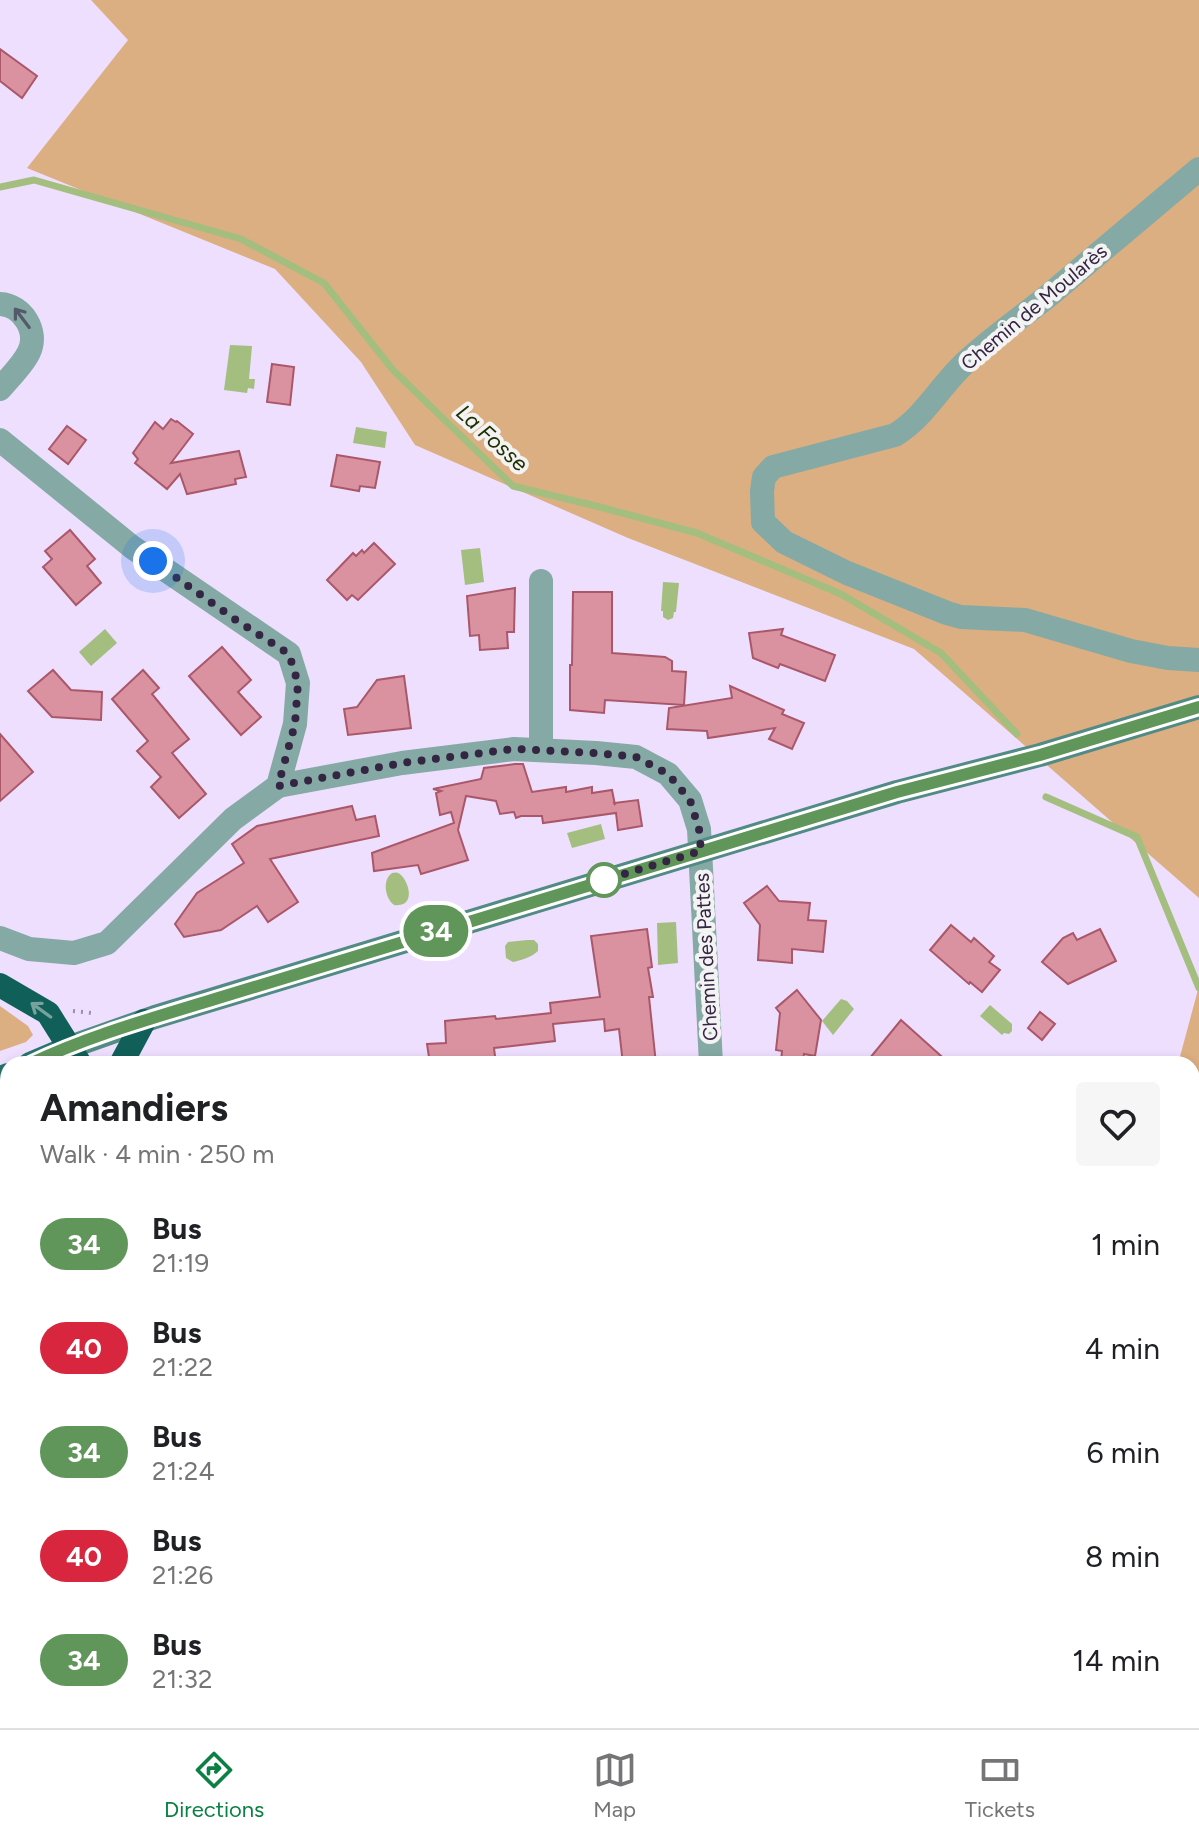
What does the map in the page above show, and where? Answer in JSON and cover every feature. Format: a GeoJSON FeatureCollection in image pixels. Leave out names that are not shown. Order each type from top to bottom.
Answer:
{"type":"FeatureCollection","features":[{"type":"Feature","properties":{"kind":"highway"},"geometry":{"type":"LineString","coordinates":[[0,985],[48,1013],[68,1054]]}},
{"type":"Feature","properties":{"kind":"highway"},"geometry":{"type":"LineString","coordinates":[[125,1056],[144,1021]]}},
{"type":"Feature","properties":{"kind":"street","name":"Chemin de Moularès"},"geometry":{"type":"LineString","coordinates":[[1199,169],[968,359],[907,428],[895,435],[773,467],[764,477],[761,507],[763,522],[784,542],[847,573],[947,613],[1025,620],[1131,651],[1199,660]]}},
{"type":"Feature","properties":{"kind":"street"},"geometry":{"type":"LineString","coordinates":[[0,304],[10,305],[25,317],[31,333],[30,351],[0,389]]}},
{"type":"Feature","properties":{"kind":"street"},"geometry":{"type":"LineString","coordinates":[[0,938],[29,949],[74,953],[107,943],[233,819],[278,786],[295,724],[298,683],[289,654],[132,547],[1,442]]}},
{"type":"Feature","properties":{"kind":"street"},"geometry":{"type":"LineString","coordinates":[[541,581],[541,750]]}},
{"type":"Feature","properties":{"kind":"street"},"geometry":{"type":"LineString","coordinates":[[68,1054],[144,1021],[897,792],[988,769],[1199,707]]}},
{"type":"Feature","properties":{"kind":"street","name":"Chemin des Pattes"},"geometry":{"type":"LineString","coordinates":[[278,786],[402,763],[514,749],[636,757],[668,774],[690,800],[699,829],[711,1056]]}},
{"type":"Feature","properties":{"kind":"shaded area"},"geometry":{"type":"Polygon","coordinates":[[[91,0],[1199,0],[1199,898],[914,649],[628,538],[415,445],[361,362],[275,269],[27,168],[128,40],[91,0]]]}},
{"type":"Feature","properties":{"kind":"shaded area"},"geometry":{"type":"Polygon","coordinates":[[[230,345],[252,346],[249,379],[255,379],[254,389],[248,388],[247,393],[224,390],[230,345]]]}},
{"type":"Feature","properties":{"kind":"shaded area"},"geometry":{"type":"Polygon","coordinates":[[[356,427],[387,432],[385,448],[353,443],[356,427]]]}},
{"type":"Feature","properties":{"kind":"shaded area"},"geometry":{"type":"Polygon","coordinates":[[[480,548],[484,582],[465,585],[461,550],[480,548]]]}},
{"type":"Feature","properties":{"kind":"shaded area"},"geometry":{"type":"Polygon","coordinates":[[[663,582],[679,583],[676,612],[668,620],[661,611],[663,582]]]}},
{"type":"Feature","properties":{"kind":"shaded area"},"geometry":{"type":"Polygon","coordinates":[[[105,629],[117,643],[91,666],[79,652],[105,629]]]}},
{"type":"Feature","properties":{"kind":"shaded area"},"geometry":{"type":"Polygon","coordinates":[[[601,824],[605,839],[572,848],[567,833],[601,824]]]}},
{"type":"Feature","properties":{"kind":"shaded area"},"geometry":{"type":"Polygon","coordinates":[[[392,873],[401,875],[409,891],[409,897],[402,905],[394,905],[387,894],[386,884],[392,873]]]}},
{"type":"Feature","properties":{"kind":"shaded area"},"geometry":{"type":"Polygon","coordinates":[[[676,922],[678,963],[658,965],[657,923],[676,922]]]}},
{"type":"Feature","properties":{"kind":"shaded area"},"geometry":{"type":"Polygon","coordinates":[[[534,940],[538,951],[533,955],[513,962],[506,958],[505,946],[508,942],[534,940]]]}},
{"type":"Feature","properties":{"kind":"shaded area"},"geometry":{"type":"Polygon","coordinates":[[[1199,986],[1199,1056],[1180,1056],[1199,986]]]}},
{"type":"Feature","properties":{"kind":"shaded area"},"geometry":{"type":"Polygon","coordinates":[[[841,999],[854,1009],[833,1035],[822,1021],[841,999]]]}},
{"type":"Feature","properties":{"kind":"shaded area"},"geometry":{"type":"Polygon","coordinates":[[[990,1005],[1012,1024],[1009,1034],[1002,1035],[980,1016],[990,1005]]]}},
{"type":"Feature","properties":{"kind":"shaded area"},"geometry":{"type":"Polygon","coordinates":[[[0,1006],[28,1026],[33,1035],[26,1042],[0,1051],[0,1006]]]}},
{"type":"Feature","properties":{"kind":"building"},"geometry":{"type":"Polygon","coordinates":[[[0,49],[37,76],[22,98],[0,81],[0,49]]]}},
{"type":"Feature","properties":{"kind":"building"},"geometry":{"type":"Polygon","coordinates":[[[272,364],[294,367],[290,405],[267,402],[272,364]]]}},
{"type":"Feature","properties":{"kind":"building"},"geometry":{"type":"Polygon","coordinates":[[[171,419],[193,434],[171,463],[239,451],[246,477],[235,479],[236,484],[187,494],[180,474],[167,489],[135,463],[138,459],[133,453],[155,422],[163,429],[171,419]]]}},
{"type":"Feature","properties":{"kind":"building"},"geometry":{"type":"Polygon","coordinates":[[[67,426],[86,440],[68,464],[49,449],[67,426]]]}},
{"type":"Feature","properties":{"kind":"building"},"geometry":{"type":"Polygon","coordinates":[[[337,455],[380,462],[375,488],[360,486],[359,491],[331,486],[337,455]]]}},
{"type":"Feature","properties":{"kind":"building"},"geometry":{"type":"Polygon","coordinates":[[[70,530],[95,559],[87,566],[101,583],[76,605],[43,567],[52,559],[45,551],[70,530]]]}},
{"type":"Feature","properties":{"kind":"building"},"geometry":{"type":"Polygon","coordinates":[[[374,543],[395,564],[358,600],[352,595],[347,600],[327,580],[353,553],[356,556],[362,550],[364,553],[374,543]]]}},
{"type":"Feature","properties":{"kind":"building"},"geometry":{"type":"Polygon","coordinates":[[[515,588],[514,632],[507,632],[508,648],[480,650],[479,635],[470,636],[467,596],[515,588]]]}},
{"type":"Feature","properties":{"kind":"building"},"geometry":{"type":"Polygon","coordinates":[[[573,592],[612,592],[612,653],[665,657],[672,661],[672,671],[686,672],[684,705],[605,700],[604,713],[570,710],[573,592]]]}},
{"type":"Feature","properties":{"kind":"building"},"geometry":{"type":"Polygon","coordinates":[[[783,629],[781,635],[835,655],[825,681],[780,664],[778,668],[753,658],[749,633],[783,629]]]}},
{"type":"Feature","properties":{"kind":"building"},"geometry":{"type":"Polygon","coordinates":[[[222,647],[251,680],[238,692],[261,717],[241,735],[189,676],[222,647]]]}},
{"type":"Feature","properties":{"kind":"building"},"geometry":{"type":"Polygon","coordinates":[[[53,670],[71,690],[102,692],[101,720],[52,717],[28,691],[53,670]]]}},
{"type":"Feature","properties":{"kind":"building"},"geometry":{"type":"Polygon","coordinates":[[[143,670],[159,688],[152,694],[189,739],[172,753],[206,794],[179,818],[151,787],[161,777],[137,751],[148,741],[112,699],[143,670]]]}},
{"type":"Feature","properties":{"kind":"building"},"geometry":{"type":"Polygon","coordinates":[[[404,676],[411,728],[348,735],[344,709],[357,707],[377,680],[404,676]]]}},
{"type":"Feature","properties":{"kind":"building"},"geometry":{"type":"Polygon","coordinates":[[[730,686],[784,710],[782,714],[804,723],[792,749],[769,739],[775,728],[708,738],[707,731],[667,729],[669,708],[732,698],[730,686]]]}},
{"type":"Feature","properties":{"kind":"building"},"geometry":{"type":"Polygon","coordinates":[[[0,734],[33,772],[0,801],[0,734]]]}},
{"type":"Feature","properties":{"kind":"building"},"geometry":{"type":"Polygon","coordinates":[[[523,764],[532,792],[566,787],[566,792],[592,787],[592,793],[612,790],[615,803],[638,800],[642,826],[618,830],[616,813],[543,823],[542,816],[516,818],[514,812],[500,814],[496,801],[466,796],[458,830],[468,860],[421,874],[418,865],[374,871],[372,853],[454,823],[451,812],[440,815],[436,793],[441,791],[433,789],[481,779],[484,768],[523,764]]]}},
{"type":"Feature","properties":{"kind":"building"},"geometry":{"type":"Polygon","coordinates":[[[352,806],[356,820],[375,816],[379,836],[270,859],[298,902],[268,922],[257,906],[221,930],[184,937],[175,924],[197,893],[244,863],[232,844],[257,826],[352,806]]]}},
{"type":"Feature","properties":{"kind":"building"},"geometry":{"type":"Polygon","coordinates":[[[767,886],[779,901],[810,903],[808,920],[826,921],[823,952],[792,949],[792,963],[758,960],[760,925],[744,903],[767,886]]]}},
{"type":"Feature","properties":{"kind":"building"},"geometry":{"type":"Polygon","coordinates":[[[951,925],[971,942],[974,938],[994,956],[989,962],[1000,970],[982,992],[930,950],[951,925]]]}},
{"type":"Feature","properties":{"kind":"building"},"geometry":{"type":"Polygon","coordinates":[[[647,929],[652,967],[648,968],[653,997],[649,997],[655,1056],[622,1056],[619,1029],[605,1031],[604,1019],[553,1024],[555,1041],[494,1048],[495,1056],[429,1056],[427,1044],[446,1043],[445,1021],[551,1013],[550,1003],[600,997],[591,936],[647,929]]]}},
{"type":"Feature","properties":{"kind":"building"},"geometry":{"type":"Polygon","coordinates":[[[1100,929],[1116,961],[1068,984],[1042,962],[1063,938],[1073,933],[1077,940],[1100,929]]]}},
{"type":"Feature","properties":{"kind":"building"},"geometry":{"type":"Polygon","coordinates":[[[797,990],[821,1020],[815,1056],[782,1056],[782,1051],[776,1050],[780,1013],[776,1008],[797,990]]]}},
{"type":"Feature","properties":{"kind":"building"},"geometry":{"type":"Polygon","coordinates":[[[1040,1012],[1055,1024],[1042,1040],[1028,1028],[1040,1012]]]}},
{"type":"Feature","properties":{"kind":"building"},"geometry":{"type":"Polygon","coordinates":[[[901,1020],[941,1056],[872,1056],[901,1020]]]}},
{"type":"Feature","properties":{"kind":"waterway","name":"La Fosse"},"geometry":{"type":"LineString","coordinates":[[0,187],[34,180],[241,239],[324,283],[393,370],[513,486],[697,533],[841,594],[941,653],[1017,734]]}},
{"type":"Feature","properties":{"kind":"waterway","name":"La Fosse"},"geometry":{"type":"LineString","coordinates":[[1046,797],[1137,837],[1199,988]]}},
{"type":"Feature","properties":{"kind":"bus line","name":"34"},"geometry":{"type":"LineString","coordinates":[[47,1056],[155,1017],[897,792],[1040,755],[1199,707]]}},
{"type":"Feature","properties":{"kind":"route"},"geometry":{"type":"LineString","coordinates":[[153,561],[289,654],[298,683],[295,724],[278,786],[402,763],[514,749],[636,757],[668,774],[690,800],[699,829],[701,851],[604,880]]}}]}
